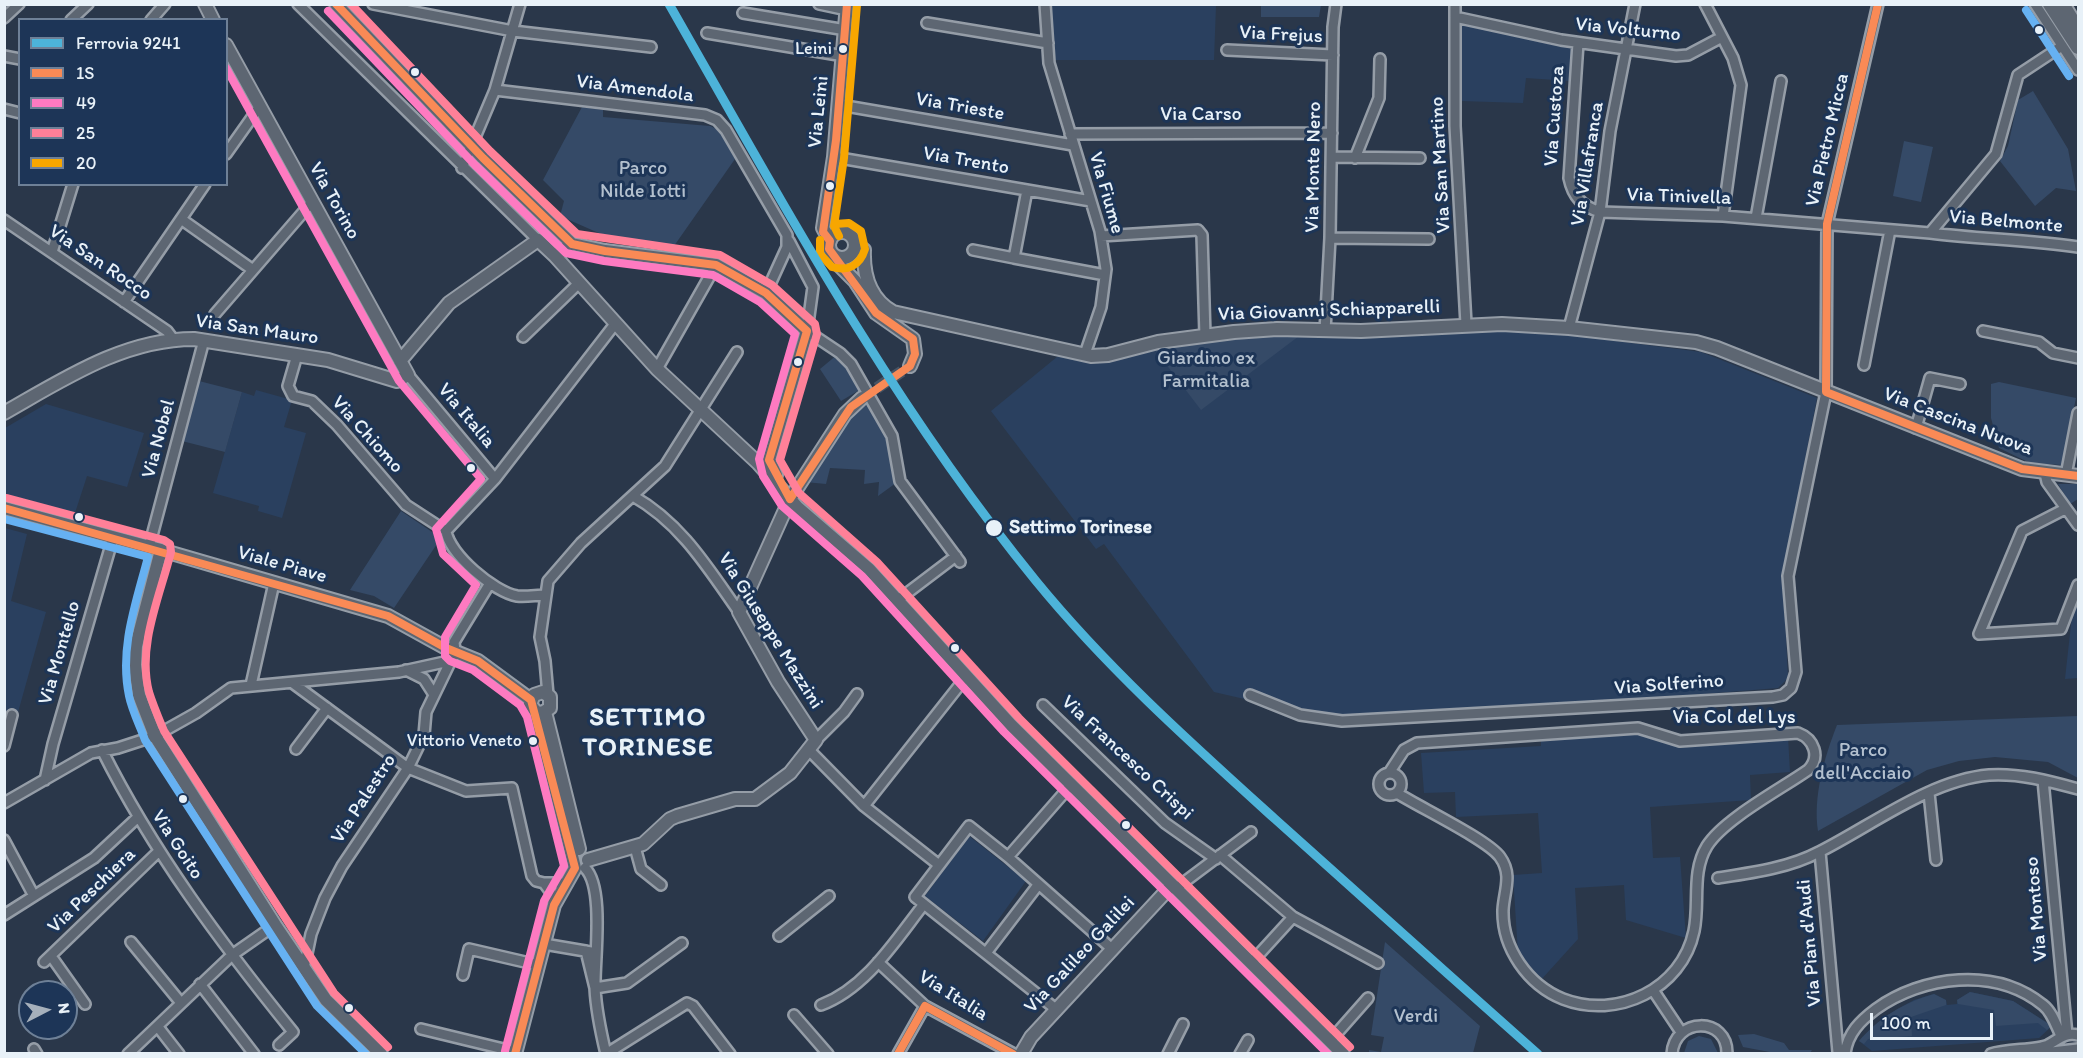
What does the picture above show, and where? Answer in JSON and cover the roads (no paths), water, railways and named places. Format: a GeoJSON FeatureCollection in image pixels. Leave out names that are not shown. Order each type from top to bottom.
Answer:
{"type":"FeatureCollection","features":[{"type":"Feature","properties":{"kind":"main road"},"geometry":{"type":"LineString","coordinates":[[2050,4],[2079,47]]}},
{"type":"Feature","properties":{"kind":"main road"},"geometry":{"type":"LineString","coordinates":[[2062,4],[2079,30]]}},
{"type":"Feature","properties":{"kind":"street"},"geometry":{"type":"LineString","coordinates":[[4,18],[19,4]]}},
{"type":"Feature","properties":{"kind":"street"},"geometry":{"type":"LineString","coordinates":[[73,18],[88,4]]}},
{"type":"Feature","properties":{"kind":"street"},"geometry":{"type":"LineString","coordinates":[[153,18],[165,4]]}},
{"type":"Feature","properties":{"kind":"street"},"geometry":{"type":"LineString","coordinates":[[205,4],[212,18]]}},
{"type":"Feature","properties":{"kind":"street"},"geometry":{"type":"LineString","coordinates":[[298,4],[462,168],[555,256],[657,369],[764,462],[790,499],[869,569],[966,677],[1071,785],[1343,1053]]}},
{"type":"Feature","properties":{"kind":"street"},"geometry":{"type":"LineString","coordinates":[[336,4],[572,244],[604,251],[716,265],[766,293],[807,331],[840,353],[851,364],[892,436],[900,482],[958,559],[898,600]]}},
{"type":"Feature","properties":{"kind":"street"},"geometry":{"type":"LineString","coordinates":[[373,4],[513,31],[651,47]]}},
{"type":"Feature","properties":{"kind":"street"},"geometry":{"type":"LineString","coordinates":[[462,168],[495,90],[520,4]]}},
{"type":"Feature","properties":{"kind":"street"},"geometry":{"type":"LineString","coordinates":[[819,4],[847,7]]}},
{"type":"Feature","properties":{"kind":"street","name":"Via Fiume"},"geometry":{"type":"LineString","coordinates":[[1045,4],[1049,63],[1101,236],[1105,275],[1101,307],[1085,354]]}},
{"type":"Feature","properties":{"kind":"street","name":"Via Monte Nero"},"geometry":{"type":"LineString","coordinates":[[1325,331],[1330,237],[1336,4]]}},
{"type":"Feature","properties":{"kind":"street","name":"Via San Martino"},"geometry":{"type":"LineString","coordinates":[[1455,4],[1455,126],[1466,324]]}},
{"type":"Feature","properties":{"kind":"street","name":"Via Villafranca"},"geometry":{"type":"LineString","coordinates":[[1569,328],[1600,212],[1610,131],[1635,4]]}},
{"type":"Feature","properties":{"kind":"street"},"geometry":{"type":"LineString","coordinates":[[1705,4],[1737,66],[1741,93],[1723,216]]}},
{"type":"Feature","properties":{"kind":"street","name":"Via Pietro Micca"},"geometry":{"type":"LineString","coordinates":[[1826,392],[1827,224],[1878,4]]}},
{"type":"Feature","properties":{"kind":"street"},"geometry":{"type":"LineString","coordinates":[[2035,4],[2079,70]]}},
{"type":"Feature","properties":{"kind":"street","name":"Via Leinì"},"geometry":{"type":"LineString","coordinates":[[847,7],[840,105],[824,224],[833,237],[849,234],[850,257]]}},
{"type":"Feature","properties":{"kind":"street"},"geometry":{"type":"LineString","coordinates":[[742,12],[846,30]]}},
{"type":"Feature","properties":{"kind":"street","name":"Via Volturno"},"geometry":{"type":"LineString","coordinates":[[1455,17],[1578,43],[1683,56],[1722,37]]}},
{"type":"Feature","properties":{"kind":"street"},"geometry":{"type":"LineString","coordinates":[[927,23],[1047,43]]}},
{"type":"Feature","properties":{"kind":"street"},"geometry":{"type":"LineString","coordinates":[[707,33],[844,56]]}},
{"type":"Feature","properties":{"kind":"street","name":"Via Custoza"},"geometry":{"type":"LineString","coordinates":[[1578,43],[1569,178],[1580,203],[1600,212]]}},
{"type":"Feature","properties":{"kind":"street"},"geometry":{"type":"LineString","coordinates":[[1930,233],[1996,154],[2018,75],[2062,46]]}},
{"type":"Feature","properties":{"kind":"street","name":"Via Torino"},"geometry":{"type":"LineString","coordinates":[[228,49],[408,375]]}},
{"type":"Feature","properties":{"kind":"street","name":"Via Frejus"},"geometry":{"type":"LineString","coordinates":[[1227,50],[1333,55]]}},
{"type":"Feature","properties":{"kind":"street"},"geometry":{"type":"LineString","coordinates":[[1355,158],[1379,98],[1380,58]]}},
{"type":"Feature","properties":{"kind":"street","name":"Via Tinivella"},"geometry":{"type":"LineString","coordinates":[[1756,218],[1782,81]]}},
{"type":"Feature","properties":{"kind":"street","name":"Via Amendola"},"geometry":{"type":"LineString","coordinates":[[495,90],[705,115],[717,120],[726,130],[789,242]]}},
{"type":"Feature","properties":{"kind":"street","name":"Via Trieste"},"geometry":{"type":"LineString","coordinates":[[840,105],[1073,145]]}},
{"type":"Feature","properties":{"kind":"street"},"geometry":{"type":"LineString","coordinates":[[228,151],[260,106]]}},
{"type":"Feature","properties":{"kind":"street","name":"Via Carso"},"geometry":{"type":"LineString","coordinates":[[1070,134],[1332,133]]}},
{"type":"Feature","properties":{"kind":"street","name":"Via Trento"},"geometry":{"type":"LineString","coordinates":[[834,157],[1091,201]]}},
{"type":"Feature","properties":{"kind":"street"},"geometry":{"type":"LineString","coordinates":[[1332,158],[1420,158]]}},
{"type":"Feature","properties":{"kind":"street"},"geometry":{"type":"LineString","coordinates":[[52,252],[72,186]]}},
{"type":"Feature","properties":{"kind":"street"},"geometry":{"type":"LineString","coordinates":[[124,302],[204,186]]}},
{"type":"Feature","properties":{"kind":"street"},"geometry":{"type":"LineString","coordinates":[[1014,258],[1027,190]]}},
{"type":"Feature","properties":{"kind":"street"},"geometry":{"type":"LineString","coordinates":[[215,314],[312,202]]}},
{"type":"Feature","properties":{"kind":"street","name":"Via Tinivella"},"geometry":{"type":"LineString","coordinates":[[1600,212],[1756,218],[1930,233]]}},
{"type":"Feature","properties":{"kind":"street"},"geometry":{"type":"LineString","coordinates":[[181,219],[253,270]]}},
{"type":"Feature","properties":{"kind":"street","name":"Via San Rocco"},"geometry":{"type":"LineString","coordinates":[[4,220],[167,331],[173,339]]}},
{"type":"Feature","properties":{"kind":"street"},"geometry":{"type":"LineString","coordinates":[[1101,236],[1198,230],[1202,241],[1205,336]]}},
{"type":"Feature","properties":{"kind":"street"},"geometry":{"type":"LineString","coordinates":[[1864,365],[1890,230]]}},
{"type":"Feature","properties":{"kind":"street","name":"Via Belmonte"},"geometry":{"type":"LineString","coordinates":[[1930,233],[1984,240],[2026,239],[2079,247]]}},
{"type":"Feature","properties":{"kind":"street"},"geometry":{"type":"LineString","coordinates":[[833,237],[829,249],[850,257],[881,318],[913,339],[915,354],[910,366]]}},
{"type":"Feature","properties":{"kind":"street"},"geometry":{"type":"LineString","coordinates":[[1330,237],[1429,239]]}},
{"type":"Feature","properties":{"kind":"street"},"geometry":{"type":"LineString","coordinates":[[400,361],[449,303],[538,240]]}},
{"type":"Feature","properties":{"kind":"street"},"geometry":{"type":"LineString","coordinates":[[766,293],[789,242]]}},
{"type":"Feature","properties":{"kind":"street"},"geometry":{"type":"LineString","coordinates":[[764,462],[807,331],[813,288],[789,242]]}},
{"type":"Feature","properties":{"kind":"street"},"geometry":{"type":"LineString","coordinates":[[555,256],[572,244]]}},
{"type":"Feature","properties":{"kind":"street"},"geometry":{"type":"LineString","coordinates":[[973,250],[1105,275]]}},
{"type":"Feature","properties":{"kind":"street","name":"Via Giovanni Schiapparelli"},"geometry":{"type":"LineString","coordinates":[[850,257],[864,274],[871,289],[885,308],[892,312],[1085,354],[1101,356],[1143,344],[1276,329],[1325,331],[1466,324],[1569,328],[1706,345],[1826,392]]}},
{"type":"Feature","properties":{"kind":"street"},"geometry":{"type":"LineString","coordinates":[[657,369],[716,265]]}},
{"type":"Feature","properties":{"kind":"street"},"geometry":{"type":"LineString","coordinates":[[523,337],[579,283]]}},
{"type":"Feature","properties":{"kind":"street"},"geometry":{"type":"LineString","coordinates":[[446,531],[495,479],[615,324]]}},
{"type":"Feature","properties":{"kind":"street"},"geometry":{"type":"LineString","coordinates":[[1983,331],[2039,342],[2053,353],[2079,358]]}},
{"type":"Feature","properties":{"kind":"street","name":"Via San Mauro"},"geometry":{"type":"LineString","coordinates":[[4,413],[89,366],[128,349],[173,339],[204,340],[328,360],[397,381],[408,375]]}},
{"type":"Feature","properties":{"kind":"street","name":"Via Nobel"},"geometry":{"type":"LineString","coordinates":[[155,548],[204,340]]}},
{"type":"Feature","properties":{"kind":"street"},"geometry":{"type":"LineString","coordinates":[[537,708],[551,705],[540,637],[548,581],[581,543],[665,466],[737,352]]}},
{"type":"Feature","properties":{"kind":"street","name":"Via Chiomo"},"geometry":{"type":"LineString","coordinates":[[297,355],[288,387],[293,396],[312,401],[337,425],[406,505],[446,531],[452,548],[490,583],[515,596],[546,595]]}},
{"type":"Feature","properties":{"kind":"street","name":"Via Italia"},"geometry":{"type":"LineString","coordinates":[[408,375],[495,479]]}},
{"type":"Feature","properties":{"kind":"street"},"geometry":{"type":"LineString","coordinates":[[1916,428],[1930,378],[1959,384]]}},
{"type":"Feature","properties":{"kind":"street","name":"Via Cascina Nuova"},"geometry":{"type":"LineString","coordinates":[[1826,392],[2022,469],[2072,476]]}},
{"type":"Feature","properties":{"kind":"street","name":"Via Solferino"},"geometry":{"type":"LineString","coordinates":[[1250,695],[1300,715],[1342,722],[1783,695],[1791,688],[1796,672],[1788,576],[1826,392]]}},
{"type":"Feature","properties":{"kind":"street"},"geometry":{"type":"LineString","coordinates":[[739,612],[790,499],[845,414],[862,398]]}},
{"type":"Feature","properties":{"kind":"street"},"geometry":{"type":"LineString","coordinates":[[2072,476],[2079,413]]}},
{"type":"Feature","properties":{"kind":"street"},"geometry":{"type":"LineString","coordinates":[[2045,473],[2047,482],[2079,525]]}},
{"type":"Feature","properties":{"kind":"street","name":"Via Giuseppe Mazzini"},"geometry":{"type":"LineString","coordinates":[[633,496],[669,520],[694,549],[739,612],[812,745]]}},
{"type":"Feature","properties":{"kind":"street","name":"Viale Piave"},"geometry":{"type":"LineString","coordinates":[[4,508],[155,548],[388,616],[452,656],[478,661],[537,708]]}},
{"type":"Feature","properties":{"kind":"street"},"geometry":{"type":"LineString","coordinates":[[2065,509],[2022,531],[1979,634],[2061,630],[2079,585]]}},
{"type":"Feature","properties":{"kind":"street","name":"Via Montello"},"geometry":{"type":"LineString","coordinates":[[45,780],[53,744],[114,538]]}},
{"type":"Feature","properties":{"kind":"street"},"geometry":{"type":"LineString","coordinates":[[155,548],[136,646],[135,665],[139,695],[154,736],[326,1000],[381,1053]]}},
{"type":"Feature","properties":{"kind":"street"},"geometry":{"type":"LineString","coordinates":[[251,685],[274,583]]}},
{"type":"Feature","properties":{"kind":"street"},"geometry":{"type":"LineString","coordinates":[[4,803],[102,750],[118,748],[154,736],[196,714],[231,688],[294,684],[405,670],[452,656],[454,642],[490,583]]}},
{"type":"Feature","properties":{"kind":"street","name":"Via Palestro"},"geometry":{"type":"LineString","coordinates":[[304,968],[317,915],[325,898],[342,866],[408,768],[424,735],[426,712],[433,693],[452,656]]}},
{"type":"Feature","properties":{"kind":"street"},"geometry":{"type":"LineString","coordinates":[[405,670],[424,679],[433,693]]}},
{"type":"Feature","properties":{"kind":"street"},"geometry":{"type":"LineString","coordinates":[[864,806],[966,677]]}},
{"type":"Feature","properties":{"kind":"street"},"geometry":{"type":"LineString","coordinates":[[294,684],[408,768],[466,791],[512,788],[532,876],[544,883],[550,891],[554,905]]}},
{"type":"Feature","properties":{"kind":"street"},"geometry":{"type":"LineString","coordinates":[[548,695],[537,693],[537,708],[580,861],[590,877],[598,922],[596,988]]}},
{"type":"Feature","properties":{"kind":"street"},"geometry":{"type":"LineString","coordinates":[[421,1029],[516,1053],[554,905],[580,861],[635,847],[648,840],[665,823],[677,816],[760,795],[790,773],[857,694]]}},
{"type":"Feature","properties":{"kind":"street","name":"Via Francesco Crispi"},"geometry":{"type":"LineString","coordinates":[[1043,705],[1165,823],[1218,857]]}},
{"type":"Feature","properties":{"kind":"street"},"geometry":{"type":"LineString","coordinates":[[296,749],[327,708]]}},
{"type":"Feature","properties":{"kind":"street"},"geometry":{"type":"LineString","coordinates":[[4,746],[12,715]]}},
{"type":"Feature","properties":{"kind":"street","name":"Via Col del Lys"},"geometry":{"type":"LineString","coordinates":[[1638,728],[1680,741],[1798,733],[1810,741],[1815,751],[1812,766],[1726,827],[1705,849],[1697,879],[1695,927],[1689,946],[1672,973],[1653,990],[1632,1000],[1600,1006],[1572,1002],[1538,985],[1518,962],[1506,934],[1503,909],[1508,880],[1505,865],[1499,856],[1479,839],[1397,794],[1386,795],[1379,787],[1380,779],[1389,773],[1404,750],[1418,743],[1638,728]]}},
{"type":"Feature","properties":{"kind":"street"},"geometry":{"type":"LineString","coordinates":[[812,745],[864,806],[939,865]]}},
{"type":"Feature","properties":{"kind":"street","name":"Via Goito"},"geometry":{"type":"LineString","coordinates":[[102,750],[137,818],[158,852],[232,956],[293,1032],[279,1045]]}},
{"type":"Feature","properties":{"kind":"street"},"geometry":{"type":"LineString","coordinates":[[1389,773],[1401,780],[1401,788],[1397,794]]}},
{"type":"Feature","properties":{"kind":"street"},"geometry":{"type":"LineString","coordinates":[[1718,878],[1767,869],[1820,852],[1929,793],[1948,784],[1976,777],[2006,775],[2043,780],[2079,789]]}},
{"type":"Feature","properties":{"kind":"street","name":"Via Montoso"},"geometry":{"type":"LineString","coordinates":[[2043,780],[2064,1035]]}},
{"type":"Feature","properties":{"kind":"street"},"geometry":{"type":"LineString","coordinates":[[1008,857],[1071,785]]}},
{"type":"Feature","properties":{"kind":"street"},"geometry":{"type":"LineString","coordinates":[[1929,793],[1936,860]]}},
{"type":"Feature","properties":{"kind":"street"},"geometry":{"type":"LineString","coordinates":[[4,915],[94,858],[137,818]]}},
{"type":"Feature","properties":{"kind":"street"},"geometry":{"type":"LineString","coordinates":[[1057,1010],[915,897],[969,826],[1008,857],[1112,949]]}},
{"type":"Feature","properties":{"kind":"street"},"geometry":{"type":"LineString","coordinates":[[1173,887],[1251,832]]}},
{"type":"Feature","properties":{"kind":"street"},"geometry":{"type":"LineString","coordinates":[[4,840],[34,896]]}},
{"type":"Feature","properties":{"kind":"street"},"geometry":{"type":"LineString","coordinates":[[635,847],[641,869],[661,885]]}},
{"type":"Feature","properties":{"kind":"street","name":"Via Peschiera"},"geometry":{"type":"LineString","coordinates":[[85,1004],[47,959],[158,852]]}},
{"type":"Feature","properties":{"kind":"street","name":"Via Pian d'Audi"},"geometry":{"type":"LineString","coordinates":[[1820,852],[1836,1030],[1842,1053]]}},
{"type":"Feature","properties":{"kind":"street"},"geometry":{"type":"LineString","coordinates":[[1218,857],[1293,917],[1378,963]]}},
{"type":"Feature","properties":{"kind":"street"},"geometry":{"type":"LineString","coordinates":[[544,883],[567,883]]}},
{"type":"Feature","properties":{"kind":"street"},"geometry":{"type":"LineString","coordinates":[[986,953],[1038,885]]}},
{"type":"Feature","properties":{"kind":"street","name":"Via Galileo Galilei"},"geometry":{"type":"LineString","coordinates":[[1021,1053],[1112,949],[1173,887]]}},
{"type":"Feature","properties":{"kind":"street"},"geometry":{"type":"LineString","coordinates":[[779,936],[829,896]]}},
{"type":"Feature","properties":{"kind":"street"},"geometry":{"type":"LineString","coordinates":[[821,1005],[834,1000],[862,978],[878,962],[924,904]]}},
{"type":"Feature","properties":{"kind":"street"},"geometry":{"type":"LineString","coordinates":[[1251,963],[1293,917]]}},
{"type":"Feature","properties":{"kind":"street"},"geometry":{"type":"LineString","coordinates":[[128,1053],[232,956],[275,925]]}},
{"type":"Feature","properties":{"kind":"street"},"geometry":{"type":"LineString","coordinates":[[131,942],[181,1003]]}},
{"type":"Feature","properties":{"kind":"street"},"geometry":{"type":"LineString","coordinates":[[596,988],[627,983],[682,943]]}},
{"type":"Feature","properties":{"kind":"street"},"geometry":{"type":"LineString","coordinates":[[544,944],[586,951],[594,951],[598,947]]}},
{"type":"Feature","properties":{"kind":"street"},"geometry":{"type":"LineString","coordinates":[[463,975],[469,949],[538,965]]}},
{"type":"Feature","properties":{"kind":"street"},"geometry":{"type":"LineString","coordinates":[[586,951],[596,988],[606,1053],[687,1003],[693,1006],[730,1053]]}},
{"type":"Feature","properties":{"kind":"street","name":"Via Italia"},"geometry":{"type":"LineString","coordinates":[[878,962],[925,1006],[1014,1053]]}},
{"type":"Feature","properties":{"kind":"street"},"geometry":{"type":"LineString","coordinates":[[1842,1053],[1853,1030],[1872,1012],[1924,984],[1962,980],[1988,982],[2029,996],[2050,1013],[2064,1035]]}},
{"type":"Feature","properties":{"kind":"street"},"geometry":{"type":"LineString","coordinates":[[200,984],[254,1053]]}},
{"type":"Feature","properties":{"kind":"street"},"geometry":{"type":"LineString","coordinates":[[1653,990],[1681,1032]]}},
{"type":"Feature","properties":{"kind":"street"},"geometry":{"type":"LineString","coordinates":[[1330,1041],[1368,998]]}},
{"type":"Feature","properties":{"kind":"street"},"geometry":{"type":"LineString","coordinates":[[898,1053],[925,1006]]}},
{"type":"Feature","properties":{"kind":"street"},"geometry":{"type":"LineString","coordinates":[[794,1015],[828,1053]]}},
{"type":"Feature","properties":{"kind":"street"},"geometry":{"type":"LineString","coordinates":[[1168,1053],[1183,1023]]}},
{"type":"Feature","properties":{"kind":"street"},"geometry":{"type":"LineString","coordinates":[[1672,1053],[1675,1039],[1681,1032],[1696,1024],[1713,1028],[1725,1040],[1727,1053]]}},
{"type":"Feature","properties":{"kind":"street"},"geometry":{"type":"LineString","coordinates":[[158,1027],[179,1053]]}},
{"type":"Feature","properties":{"kind":"street","name":"Via Pian d'Audi"},"geometry":{"type":"LineString","coordinates":[[1836,1030],[1853,1030]]}},
{"type":"Feature","properties":{"kind":"street"},"geometry":{"type":"LineString","coordinates":[[1991,1053],[2005,1049],[2043,1046],[2064,1035],[2079,1035]]}},
{"type":"Feature","properties":{"kind":"street"},"geometry":{"type":"LineString","coordinates":[[1240,1053],[1248,1040]]}},
{"type":"Feature","properties":{"kind":"street"},"geometry":{"type":"LineString","coordinates":[[2034,1053],[2079,1049]]}},
{"type":"Feature","properties":{"kind":"tunnel"},"geometry":{"type":"LineString","coordinates":[[862,398],[910,366]]}},
{"type":"Feature","properties":{"kind":"rail line","name":"9241"},"geometry":{"type":"LineString","coordinates":[[669,4],[797,227],[886,373],[983,514],[1036,581],[1121,675],[1182,734],[1538,1054]]}},
{"type":"Feature","properties":{"kind":"place","name":"Leini"},"geometry":{"type":"Point","coordinates":[843,49]}},
{"type":"Feature","properties":{"kind":"place","name":"Settimo Torinese"},"geometry":{"type":"Point","coordinates":[994,528]}},
{"type":"Feature","properties":{"kind":"place","name":"Vittorio Veneto"},"geometry":{"type":"Point","coordinates":[533,741]}},
{"type":"Feature","properties":{"kind":"district","name":"SETTIMO TORINESE"},"geometry":{"type":"Point","coordinates":[648,733]}},
{"type":"Feature","properties":{"kind":"park label","name":"Parco Nilde Iotti"},"geometry":{"type":"Point","coordinates":[643,180]}},
{"type":"Feature","properties":{"kind":"park label","name":"Giardino ex Farmitalia"},"geometry":{"type":"Point","coordinates":[1206,370]}},
{"type":"Feature","properties":{"kind":"park label","name":"Parco dell'Acciaio"},"geometry":{"type":"Point","coordinates":[1863,762]}},
{"type":"Feature","properties":{"kind":"park label","name":"Verdi"},"geometry":{"type":"Point","coordinates":[1416,1017]}}]}
